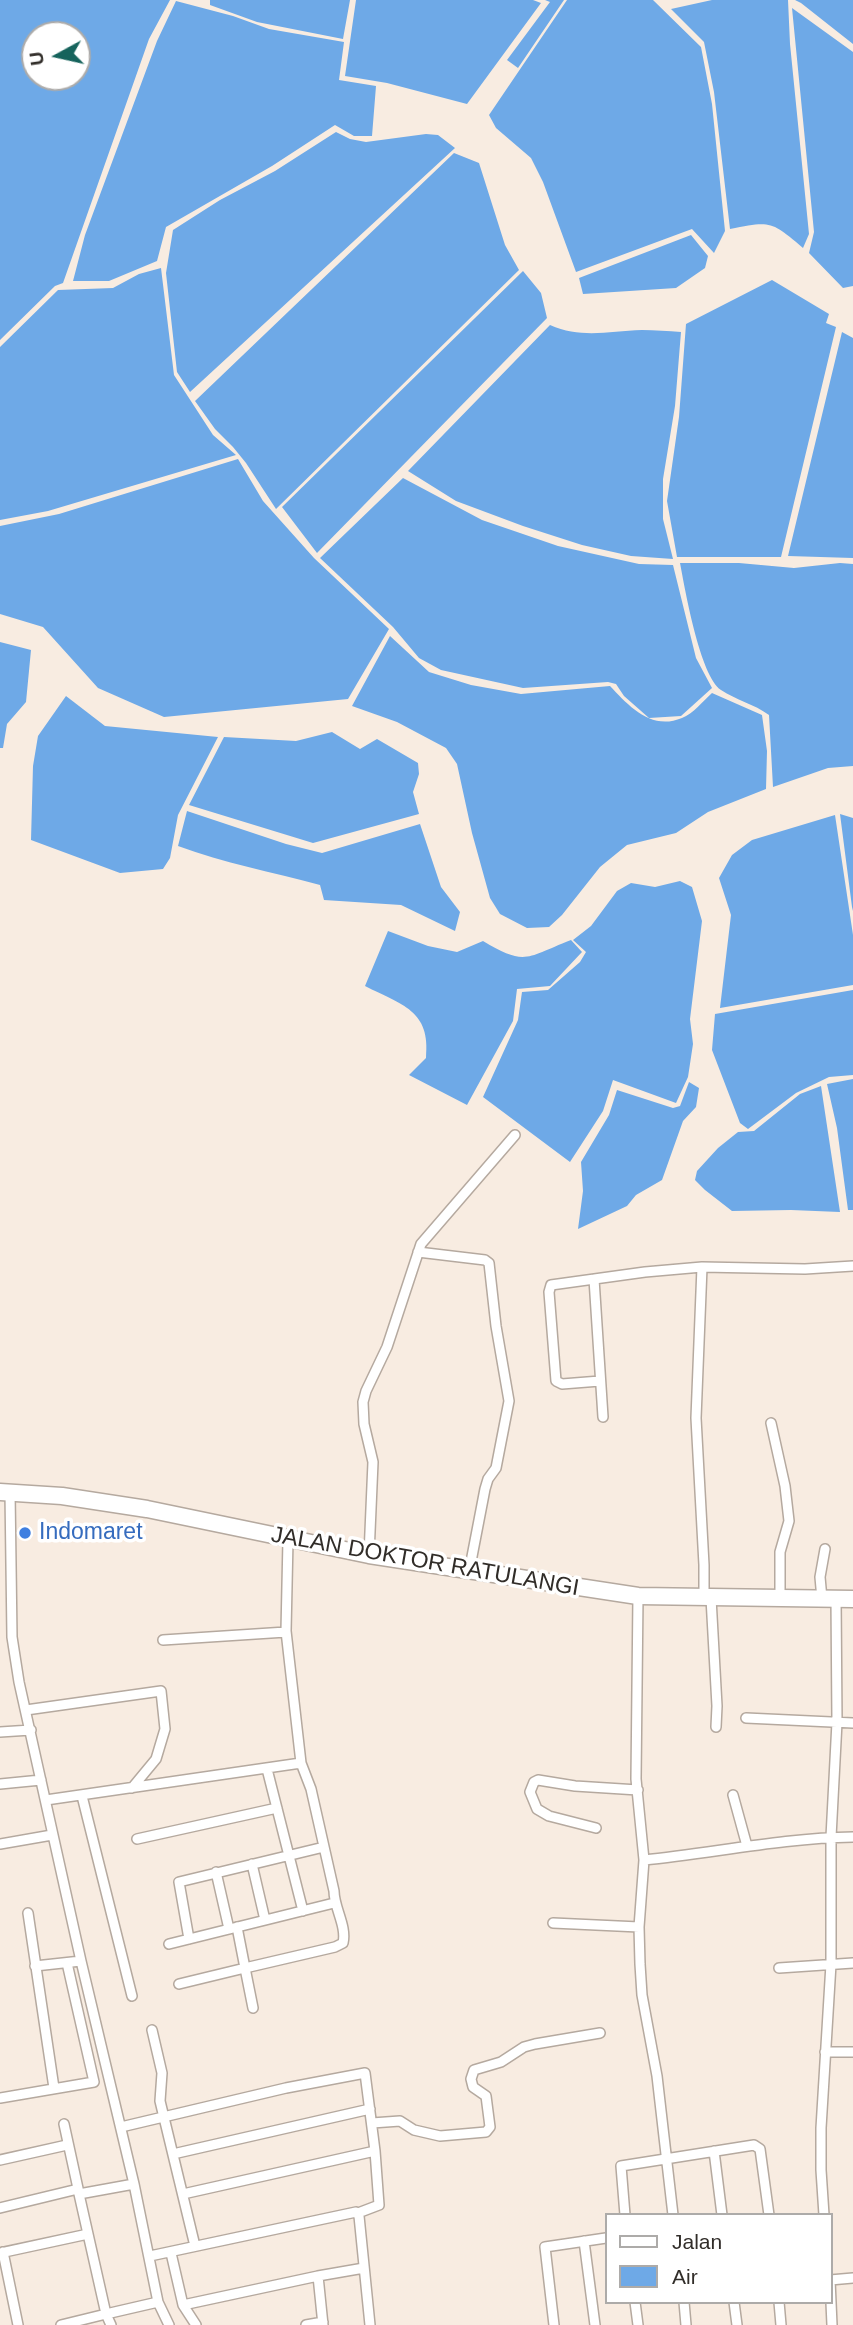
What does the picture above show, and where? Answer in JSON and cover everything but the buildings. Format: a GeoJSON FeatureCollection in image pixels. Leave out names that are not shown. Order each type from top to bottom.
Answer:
{"type":"FeatureCollection","features":[{"type":"Feature","properties":{"kind":"highway","name":"JALAN DOKTOR RATULANGI"},"geometry":{"type":"LineString","coordinates":[[5,1492],[62,1496],[147,1509],[369,1555],[638,1596],[853,1598]]}},
{"type":"Feature","properties":{"kind":"street"},"geometry":{"type":"LineString","coordinates":[[369,1555],[373,1462],[364,1424],[363,1402],[387,1347],[421,1244],[515,1135]]}},
{"type":"Feature","properties":{"kind":"street"},"geometry":{"type":"LineString","coordinates":[[418,1252],[485,1260],[489,1264],[509,1401],[496,1468],[485,1489],[469,1572]]}},
{"type":"Feature","properties":{"kind":"street"},"geometry":{"type":"LineString","coordinates":[[600,1381],[558,1383],[555,1376],[550,1287],[594,1279],[702,1267],[805,1269],[853,1266]]}},
{"type":"Feature","properties":{"kind":"street"},"geometry":{"type":"LineString","coordinates":[[702,1267],[696,1418],[704,1565],[717,1706],[716,1727]]}},
{"type":"Feature","properties":{"kind":"street"},"geometry":{"type":"LineString","coordinates":[[594,1279],[603,1417]]}},
{"type":"Feature","properties":{"kind":"street"},"geometry":{"type":"LineString","coordinates":[[771,1423],[785,1486],[789,1521],[780,1552],[780,1599]]}},
{"type":"Feature","properties":{"kind":"street"},"geometry":{"type":"LineString","coordinates":[[5,1492],[12,1637],[19,1682],[134,2184],[158,2302],[169,2325]]}},
{"type":"Feature","properties":{"kind":"street"},"geometry":{"type":"LineString","coordinates":[[179,1984],[335,1947],[343,1943],[345,1935],[334,1903],[334,1891],[311,1789],[301,1763],[286,1632],[288,1540]]}},
{"type":"Feature","properties":{"kind":"street"},"geometry":{"type":"LineString","coordinates":[[824,2213],[821,2169],[831,1964],[831,1837],[837,1722],[829,1599],[820,1577],[825,1549]]}},
{"type":"Feature","properties":{"kind":"street"},"geometry":{"type":"LineString","coordinates":[[638,1596],[638,1790],[644,1860],[639,1927],[642,1995],[657,2076],[673,2213]]}},
{"type":"Feature","properties":{"kind":"street"},"geometry":{"type":"LineString","coordinates":[[163,1640],[286,1632]]}},
{"type":"Feature","properties":{"kind":"street"},"geometry":{"type":"LineString","coordinates":[[26,1710],[161,1690],[165,1729],[156,1759],[132,1788]]}},
{"type":"Feature","properties":{"kind":"street"},"geometry":{"type":"LineString","coordinates":[[747,1718],[853,1723]]}},
{"type":"Feature","properties":{"kind":"street"},"geometry":{"type":"LineString","coordinates":[[0,1732],[31,1730]]}},
{"type":"Feature","properties":{"kind":"street"},"geometry":{"type":"LineString","coordinates":[[46,1800],[301,1763]]}},
{"type":"Feature","properties":{"kind":"street"},"geometry":{"type":"LineString","coordinates":[[267,1769],[303,1911]]}},
{"type":"Feature","properties":{"kind":"street"},"geometry":{"type":"LineString","coordinates":[[0,1784],[41,1780]]}},
{"type":"Feature","properties":{"kind":"street"},"geometry":{"type":"LineString","coordinates":[[596,1828],[549,1816],[537,1809],[530,1792],[534,1782],[538,1780],[575,1786],[638,1790]]}},
{"type":"Feature","properties":{"kind":"street"},"geometry":{"type":"LineString","coordinates":[[733,1795],[747,1846]]}},
{"type":"Feature","properties":{"kind":"street"},"geometry":{"type":"LineString","coordinates":[[82,1796],[132,1996]]}},
{"type":"Feature","properties":{"kind":"street"},"geometry":{"type":"LineString","coordinates":[[137,1839],[277,1808]]}},
{"type":"Feature","properties":{"kind":"street"},"geometry":{"type":"LineString","coordinates":[[0,1844],[52,1835]]}},
{"type":"Feature","properties":{"kind":"street"},"geometry":{"type":"LineString","coordinates":[[644,1860],[690,1856],[747,1846],[853,1837]]}},
{"type":"Feature","properties":{"kind":"street"},"geometry":{"type":"LineString","coordinates":[[189,1939],[179,1882],[324,1847]]}},
{"type":"Feature","properties":{"kind":"street"},"geometry":{"type":"LineString","coordinates":[[252,1864],[265,1920]]}},
{"type":"Feature","properties":{"kind":"street"},"geometry":{"type":"LineString","coordinates":[[216,1872],[245,1968],[253,2008]]}},
{"type":"Feature","properties":{"kind":"street"},"geometry":{"type":"LineString","coordinates":[[169,1944],[334,1903]]}},
{"type":"Feature","properties":{"kind":"street"},"geometry":{"type":"LineString","coordinates":[[28,1913],[54,2088]]}},
{"type":"Feature","properties":{"kind":"street"},"geometry":{"type":"LineString","coordinates":[[553,1923],[639,1927]]}},
{"type":"Feature","properties":{"kind":"street"},"geometry":{"type":"LineString","coordinates":[[35,1966],[81,1961]]}},
{"type":"Feature","properties":{"kind":"street"},"geometry":{"type":"LineString","coordinates":[[67,1963],[94,2082]]}},
{"type":"Feature","properties":{"kind":"street"},"geometry":{"type":"LineString","coordinates":[[779,1968],[853,1964]]}},
{"type":"Feature","properties":{"kind":"street"},"geometry":{"type":"LineString","coordinates":[[152,2029],[162,2073],[159,2091],[164,2118],[195,2246]]}},
{"type":"Feature","properties":{"kind":"street"},"geometry":{"type":"LineString","coordinates":[[372,2123],[400,2121],[414,2130],[440,2136],[486,2132],[490,2127],[487,2101],[484,2093],[473,2087],[471,2079],[474,2070],[501,2062],[535,2043],[600,2034]]}},
{"type":"Feature","properties":{"kind":"street"},"geometry":{"type":"LineString","coordinates":[[825,2052],[853,2052]]}},
{"type":"Feature","properties":{"kind":"street"},"geometry":{"type":"LineString","coordinates":[[121,2127],[362,2072],[366,2077],[379,2205],[358,2213],[352,2212],[150,2256]]}},
{"type":"Feature","properties":{"kind":"street"},"geometry":{"type":"LineString","coordinates":[[0,2098],[109,2079]]}},
{"type":"Feature","properties":{"kind":"street"},"geometry":{"type":"LineString","coordinates":[[173,2154],[370,2109]]}},
{"type":"Feature","properties":{"kind":"street"},"geometry":{"type":"LineString","coordinates":[[64,2124],[106,2314],[111,2325]]}},
{"type":"Feature","properties":{"kind":"street"},"geometry":{"type":"LineString","coordinates":[[0,2160],[67,2145]]}},
{"type":"Feature","properties":{"kind":"street"},"geometry":{"type":"LineString","coordinates":[[625,2213],[621,2166],[754,2145],[759,2147],[769,2213]]}},
{"type":"Feature","properties":{"kind":"street"},"geometry":{"type":"LineString","coordinates":[[183,2194],[375,2151]]}},
{"type":"Feature","properties":{"kind":"street"},"geometry":{"type":"LineString","coordinates":[[714,2151],[722,2213]]}},
{"type":"Feature","properties":{"kind":"street"},"geometry":{"type":"LineString","coordinates":[[0,2208],[134,2184]]}},
{"type":"Feature","properties":{"kind":"street"},"geometry":{"type":"LineString","coordinates":[[358,2213],[370,2325]]}},
{"type":"Feature","properties":{"kind":"street"},"geometry":{"type":"LineString","coordinates":[[18,2325],[2,2253],[89,2234]]}},
{"type":"Feature","properties":{"kind":"street"},"geometry":{"type":"LineString","coordinates":[[554,2325],[545,2247],[604,2238]]}},
{"type":"Feature","properties":{"kind":"street"},"geometry":{"type":"LineString","coordinates":[[584,2241],[595,2325]]}},
{"type":"Feature","properties":{"kind":"street"},"geometry":{"type":"LineString","coordinates":[[171,2253],[183,2305],[196,2325]]}},
{"type":"Feature","properties":{"kind":"street"},"geometry":{"type":"LineString","coordinates":[[183,2305],[364,2268]]}},
{"type":"Feature","properties":{"kind":"street"},"geometry":{"type":"LineString","coordinates":[[306,2325],[323,2323],[318,2276]]}},
{"type":"Feature","properties":{"kind":"street"},"geometry":{"type":"LineString","coordinates":[[832,2280],[853,2278]]}},
{"type":"Feature","properties":{"kind":"street"},"geometry":{"type":"LineString","coordinates":[[61,2325],[158,2302]]}},
{"type":"Feature","properties":{"kind":"street"},"geometry":{"type":"LineString","coordinates":[[635,2304],[638,2325]]}},
{"type":"Feature","properties":{"kind":"street"},"geometry":{"type":"LineString","coordinates":[[684,2304],[686,2325]]}},
{"type":"Feature","properties":{"kind":"street"},"geometry":{"type":"LineString","coordinates":[[734,2304],[737,2325]]}},
{"type":"Feature","properties":{"kind":"street"},"geometry":{"type":"LineString","coordinates":[[779,2304],[781,2325]]}},
{"type":"Feature","properties":{"kind":"street"},"geometry":{"type":"LineString","coordinates":[[831,2304],[832,2325]]}},
{"type":"Feature","properties":{"kind":"water"},"geometry":{"type":"Polygon","coordinates":[[[0,0],[170,0],[149,39],[63,283],[55,286],[0,340],[0,0]]]}},
{"type":"Feature","properties":{"kind":"water"},"geometry":{"type":"Polygon","coordinates":[[[210,0],[350,0],[343,39],[257,22],[210,5],[210,0]]]}},
{"type":"Feature","properties":{"kind":"water"},"geometry":{"type":"Polygon","coordinates":[[[356,0],[533,0],[541,3],[467,104],[387,83],[345,76],[356,0]]]}},
{"type":"Feature","properties":{"kind":"water"},"geometry":{"type":"Polygon","coordinates":[[[545,0],[564,0],[518,68],[507,60],[550,2],[545,0]]]}},
{"type":"Feature","properties":{"kind":"water"},"geometry":{"type":"Polygon","coordinates":[[[567,0],[653,0],[701,47],[712,104],[725,231],[714,253],[692,229],[576,272],[543,182],[531,158],[496,128],[489,115],[567,0]]]}},
{"type":"Feature","properties":{"kind":"water"},"geometry":{"type":"Polygon","coordinates":[[[712,0],[788,0],[809,234],[803,248],[770,225],[730,229],[714,92],[704,42],[671,9],[712,0]]]}},
{"type":"Feature","properties":{"kind":"water"},"geometry":{"type":"Polygon","coordinates":[[[795,0],[853,0],[853,44],[801,3],[795,0]]]}},
{"type":"Feature","properties":{"kind":"water"},"geometry":{"type":"Polygon","coordinates":[[[176,1],[269,29],[344,42],[339,80],[376,86],[372,136],[354,136],[335,125],[272,166],[166,227],[157,261],[109,281],[73,281],[85,235],[157,41],[176,1]]]}},
{"type":"Feature","properties":{"kind":"water"},"geometry":{"type":"Polygon","coordinates":[[[792,8],[853,52],[853,286],[843,288],[809,253],[814,232],[792,8]]]}},
{"type":"Feature","properties":{"kind":"water"},"geometry":{"type":"Polygon","coordinates":[[[336,132],[350,139],[366,142],[426,134],[438,135],[455,148],[190,392],[177,372],[166,273],[173,230],[336,132]]]}},
{"type":"Feature","properties":{"kind":"water"},"geometry":{"type":"Polygon","coordinates":[[[454,153],[479,163],[505,245],[519,270],[276,509],[246,463],[215,429],[195,401],[454,153]]]}},
{"type":"Feature","properties":{"kind":"water"},"geometry":{"type":"Polygon","coordinates":[[[691,235],[708,256],[705,268],[676,288],[583,294],[579,278],[691,235]]]}},
{"type":"Feature","properties":{"kind":"water"},"geometry":{"type":"Polygon","coordinates":[[[161,268],[174,375],[213,435],[236,455],[48,511],[0,520],[0,347],[58,290],[113,288],[139,274],[161,268]]]}},
{"type":"Feature","properties":{"kind":"water"},"geometry":{"type":"Polygon","coordinates":[[[523,271],[541,293],[547,318],[317,553],[282,507],[523,271]]]}},
{"type":"Feature","properties":{"kind":"water"},"geometry":{"type":"Polygon","coordinates":[[[772,280],[829,314],[826,323],[836,327],[781,557],[677,557],[667,501],[679,417],[686,324],[772,280]]]}},
{"type":"Feature","properties":{"kind":"water"},"geometry":{"type":"Polygon","coordinates":[[[550,325],[584,333],[642,330],[681,332],[675,406],[663,479],[663,519],[673,559],[631,556],[582,545],[523,526],[456,501],[408,471],[550,325]]]}},
{"type":"Feature","properties":{"kind":"water"},"geometry":{"type":"Polygon","coordinates":[[[842,332],[853,338],[853,558],[788,556],[842,332]]]}},
{"type":"Feature","properties":{"kind":"water"},"geometry":{"type":"Polygon","coordinates":[[[238,459],[263,501],[314,558],[389,629],[348,699],[164,717],[98,688],[43,627],[0,614],[0,526],[59,514],[238,459]]]}},
{"type":"Feature","properties":{"kind":"water"},"geometry":{"type":"Polygon","coordinates":[[[403,478],[482,520],[558,546],[639,564],[673,565],[696,658],[712,688],[681,716],[649,718],[624,696],[616,684],[608,682],[523,688],[441,670],[419,658],[393,627],[320,558],[403,478]]]}},
{"type":"Feature","properties":{"kind":"water"},"geometry":{"type":"Polygon","coordinates":[[[680,563],[739,563],[794,568],[853,564],[853,766],[828,768],[773,787],[769,715],[721,690],[713,682],[694,631],[680,563]]]}},
{"type":"Feature","properties":{"kind":"water"},"geometry":{"type":"Polygon","coordinates":[[[390,636],[429,672],[471,685],[521,694],[610,686],[633,708],[651,719],[660,721],[686,716],[712,693],[762,715],[767,751],[766,789],[708,812],[676,833],[627,845],[600,867],[562,915],[549,927],[527,928],[500,914],[490,898],[457,764],[446,748],[397,722],[352,706],[390,636]]]}},
{"type":"Feature","properties":{"kind":"water"},"geometry":{"type":"Polygon","coordinates":[[[0,642],[31,650],[26,702],[7,724],[3,748],[0,748],[0,642]]]}},
{"type":"Feature","properties":{"kind":"water"},"geometry":{"type":"Polygon","coordinates":[[[66,696],[105,726],[218,737],[178,815],[170,858],[163,869],[120,873],[31,840],[33,766],[38,736],[66,696]]]}},
{"type":"Feature","properties":{"kind":"water"},"geometry":{"type":"Polygon","coordinates":[[[332,732],[360,749],[377,739],[418,763],[419,774],[413,792],[419,814],[313,843],[189,805],[224,737],[296,741],[332,732]]]}},
{"type":"Feature","properties":{"kind":"water"},"geometry":{"type":"Polygon","coordinates":[[[187,811],[286,844],[322,853],[420,824],[441,887],[460,912],[455,931],[401,905],[324,900],[320,885],[178,846],[187,811]]]}},
{"type":"Feature","properties":{"kind":"water"},"geometry":{"type":"Polygon","coordinates":[[[840,814],[853,818],[853,911],[852,907],[840,814]]]}},
{"type":"Feature","properties":{"kind":"water"},"geometry":{"type":"Polygon","coordinates":[[[835,815],[853,935],[853,985],[720,1008],[731,915],[719,878],[732,855],[752,840],[835,815]]]}},
{"type":"Feature","properties":{"kind":"water"},"geometry":{"type":"Polygon","coordinates":[[[680,881],[692,887],[702,921],[690,1019],[693,1044],[688,1077],[676,1103],[613,1080],[603,1111],[570,1162],[483,1097],[518,1020],[522,992],[548,990],[580,962],[586,952],[573,940],[591,926],[617,891],[631,883],[655,887],[680,881]]]}},
{"type":"Feature","properties":{"kind":"water"},"geometry":{"type":"Polygon","coordinates":[[[388,931],[428,946],[457,952],[483,941],[509,954],[527,957],[571,940],[582,952],[550,986],[517,989],[513,1021],[467,1105],[409,1075],[426,1058],[424,1029],[419,1019],[402,1004],[365,986],[388,931]]]}},
{"type":"Feature","properties":{"kind":"water"},"geometry":{"type":"Polygon","coordinates":[[[853,990],[853,1075],[829,1077],[796,1093],[748,1129],[740,1123],[712,1050],[715,1014],[853,990]]]}},
{"type":"Feature","properties":{"kind":"water"},"geometry":{"type":"Polygon","coordinates":[[[853,1079],[853,1210],[848,1210],[837,1128],[827,1084],[853,1079]]]}},
{"type":"Feature","properties":{"kind":"water"},"geometry":{"type":"Polygon","coordinates":[[[689,1082],[699,1088],[696,1107],[683,1121],[662,1180],[636,1195],[627,1206],[578,1229],[583,1191],[581,1162],[609,1115],[617,1090],[673,1108],[680,1106],[689,1082]]]}},
{"type":"Feature","properties":{"kind":"water"},"geometry":{"type":"Polygon","coordinates":[[[821,1086],[840,1212],[732,1211],[695,1180],[697,1171],[718,1148],[738,1132],[754,1131],[800,1094],[821,1086]]]}},
{"type":"Feature","properties":{"kind":"place","name":"Indomaret"},"geometry":{"type":"Point","coordinates":[25,1533]}}]}
